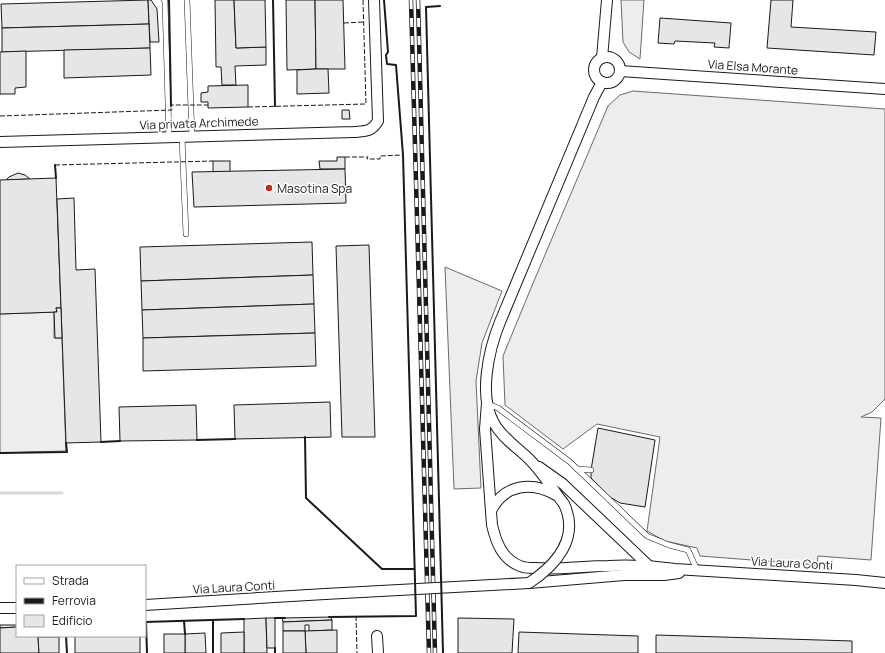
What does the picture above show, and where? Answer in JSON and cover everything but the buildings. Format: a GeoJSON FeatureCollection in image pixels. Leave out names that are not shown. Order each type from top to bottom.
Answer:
{"type":"FeatureCollection","features":[{"type":"Feature","properties":{"kind":"street","name":"Via privata Archimede"},"geometry":{"type":"LineString","coordinates":[[0,142],[365,131],[373,129],[378,121],[374,0]]}},
{"type":"Feature","properties":{"kind":"street"},"geometry":{"type":"LineString","coordinates":[[602,58],[607,0]]}},
{"type":"Feature","properties":{"kind":"street"},"geometry":{"type":"LineString","coordinates":[[602,58],[612,58],[619,66],[620,71],[613,81],[602,82],[598,79],[594,72],[595,63],[602,58]]}},
{"type":"Feature","properties":{"kind":"street","name":"Via Elsa Morante"},"geometry":{"type":"LineString","coordinates":[[620,71],[885,89]]}},
{"type":"Feature","properties":{"kind":"street"},"geometry":{"type":"LineString","coordinates":[[602,82],[594,97],[493,338],[488,359],[485,429],[492,525],[498,545],[505,556],[519,566],[545,569],[607,566],[649,566],[696,570]]}},
{"type":"Feature","properties":{"kind":"street"},"geometry":{"type":"LineString","coordinates":[[487,403],[492,420],[503,435],[531,461],[563,484],[649,566]]}},
{"type":"Feature","properties":{"kind":"street"},"geometry":{"type":"LineString","coordinates":[[529,583],[543,574],[562,551],[569,534],[566,510],[561,500],[531,461]]}},
{"type":"Feature","properties":{"kind":"street"},"geometry":{"type":"LineString","coordinates":[[492,511],[495,504],[502,496],[520,487],[538,487],[550,492],[561,500]]}},
{"type":"Feature","properties":{"kind":"street","name":"Via Laura Conti"},"geometry":{"type":"LineString","coordinates":[[146,605],[529,583],[624,575],[664,575],[696,570],[885,583]]}},
{"type":"Feature","properties":{"kind":"street"},"geometry":{"type":"LineString","coordinates":[[0,608],[16,608]]}},
{"type":"Feature","properties":{"kind":"street"},"geometry":{"type":"LineString","coordinates":[[378,636],[378,653]]}},
{"type":"Feature","properties":{"kind":"lane"},"geometry":{"type":"LineString","coordinates":[[164,0],[169,137]]}},
{"type":"Feature","properties":{"kind":"lane"},"geometry":{"type":"LineString","coordinates":[[186,234],[187,0]]}},
{"type":"Feature","properties":{"kind":"lane"},"geometry":{"type":"LineString","coordinates":[[487,403],[498,408],[570,462],[647,536],[669,545],[688,550],[696,570]]}},
{"type":"Feature","properties":{"kind":"lane"},"geometry":{"type":"LineString","coordinates":[[577,469],[591,470]]}},
{"type":"Feature","properties":{"kind":"shaded area"},"geometry":{"type":"Polygon","coordinates":[[[621,0],[644,0],[640,59],[629,52],[623,42],[621,0]]]}},
{"type":"Feature","properties":{"kind":"shaded area"},"geometry":{"type":"Polygon","coordinates":[[[633,91],[885,109],[885,399],[872,412],[861,417],[881,418],[871,560],[818,556],[817,565],[700,556],[697,548],[665,541],[647,531],[660,437],[597,424],[563,449],[505,405],[503,356],[608,106],[620,95],[633,91]]]}},
{"type":"Feature","properties":{"kind":"shaded area"},"geometry":{"type":"Polygon","coordinates":[[[445,267],[502,291],[482,343],[476,381],[481,488],[454,489],[445,267]]]}},
{"type":"Feature","properties":{"kind":"shaded area"},"geometry":{"type":"Polygon","coordinates":[[[54,312],[54,338],[62,338],[66,451],[0,453],[0,314],[54,312]]]}},
{"type":"Feature","properties":{"kind":"waterway"},"geometry":{"type":"LineString","coordinates":[[0,493],[62,493]]}},
{"type":"Feature","properties":{"kind":"railway"},"geometry":{"type":"LineString","coordinates":[[411,0],[429,653]]}},
{"type":"Feature","properties":{"kind":"railway"},"geometry":{"type":"LineString","coordinates":[[418,0],[435,653]]}},
{"type":"Feature","properties":{"kind":"fence"},"geometry":{"type":"LineString","coordinates":[[248,107],[366,104],[363,0]]}},
{"type":"Feature","properties":{"kind":"fence"},"geometry":{"type":"LineString","coordinates":[[344,23],[364,22]]}},
{"type":"Feature","properties":{"kind":"fence"},"geometry":{"type":"LineString","coordinates":[[0,116],[172,110],[171,105],[208,105]]}},
{"type":"Feature","properties":{"kind":"fence"},"geometry":{"type":"LineString","coordinates":[[345,157],[368,157],[367,159],[380,159],[380,156],[403,155]]}},
{"type":"Feature","properties":{"kind":"fence"},"geometry":{"type":"LineString","coordinates":[[55,165],[213,161]]}},
{"type":"Feature","properties":{"kind":"fence"},"geometry":{"type":"LineString","coordinates":[[356,616],[357,653]]}},
{"type":"Feature","properties":{"kind":"wall"},"geometry":{"type":"LineString","coordinates":[[169,0],[171,105]]}},
{"type":"Feature","properties":{"kind":"wall"},"geometry":{"type":"LineString","coordinates":[[273,0],[275,106]]}},
{"type":"Feature","properties":{"kind":"wall"},"geometry":{"type":"LineString","coordinates":[[329,617],[416,616],[403,155],[396,65],[387,64],[386,55],[388,52],[384,0]]}},
{"type":"Feature","properties":{"kind":"wall"},"geometry":{"type":"LineString","coordinates":[[440,6],[426,7],[443,653]]}},
{"type":"Feature","properties":{"kind":"wall"},"geometry":{"type":"LineString","coordinates":[[55,165],[56,178]]}},
{"type":"Feature","properties":{"kind":"wall"},"geometry":{"type":"LineString","coordinates":[[305,437],[306,498],[382,569],[414,569]]}},
{"type":"Feature","properties":{"kind":"wall"},"geometry":{"type":"LineString","coordinates":[[197,440],[235,439]]}},
{"type":"Feature","properties":{"kind":"wall"},"geometry":{"type":"LineString","coordinates":[[101,442],[120,441]]}},
{"type":"Feature","properties":{"kind":"wall"},"geometry":{"type":"LineString","coordinates":[[0,453],[67,452],[66,443]]}},
{"type":"Feature","properties":{"kind":"wall"},"geometry":{"type":"LineString","coordinates":[[275,618],[285,618]]}},
{"type":"Feature","properties":{"kind":"wall"},"geometry":{"type":"LineString","coordinates":[[146,622],[244,619]]}},
{"type":"Feature","properties":{"kind":"wall"},"geometry":{"type":"LineString","coordinates":[[213,620],[213,653]]}},
{"type":"Feature","properties":{"kind":"wall"},"geometry":{"type":"LineString","coordinates":[[184,621],[185,634]]}},
{"type":"Feature","properties":{"kind":"wall"},"geometry":{"type":"LineString","coordinates":[[146,622],[147,653]]}},
{"type":"Feature","properties":{"kind":"wall"},"geometry":{"type":"LineString","coordinates":[[66,637],[67,653]]}},
{"type":"Feature","properties":{"kind":"wall"},"geometry":{"type":"LineString","coordinates":[[275,648],[275,653]]}},
{"type":"Feature","properties":{"kind":"place","name":"Masotina Spa"},"geometry":{"type":"Point","coordinates":[269,188]}}]}
